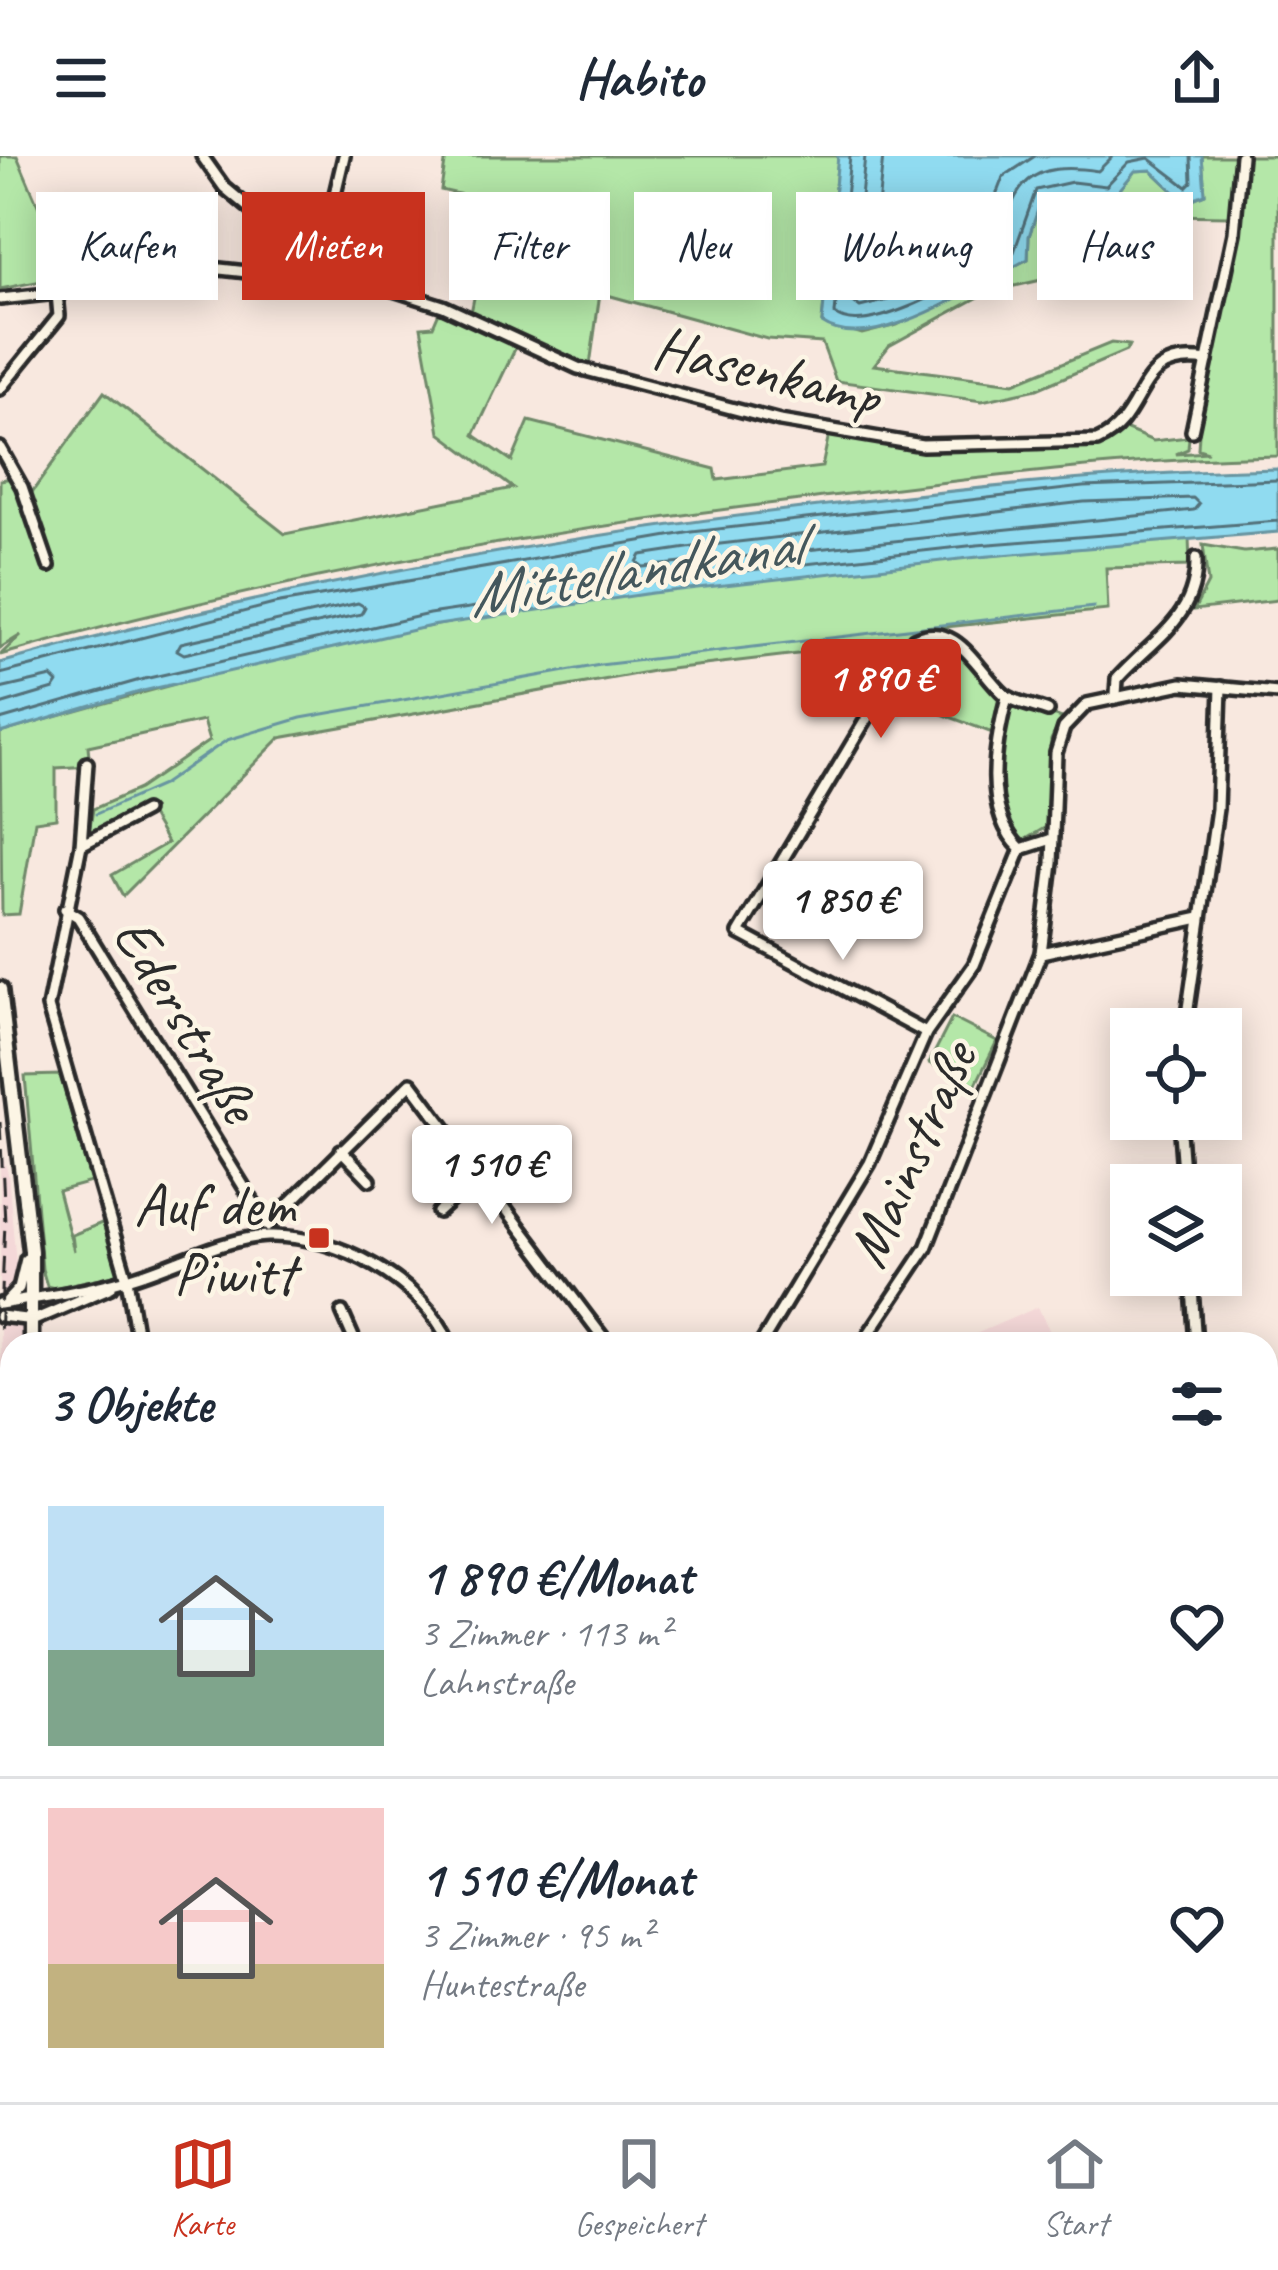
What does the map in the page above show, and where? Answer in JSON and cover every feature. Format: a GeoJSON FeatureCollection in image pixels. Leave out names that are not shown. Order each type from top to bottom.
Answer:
{"type":"FeatureCollection","features":[{"type":"Feature","properties":{"kind":"street"},"geometry":{"type":"LineString","coordinates":[[202,156],[222,185],[242,202]]}},
{"type":"Feature","properties":{"kind":"street"},"geometry":{"type":"LineString","coordinates":[[335,192],[344,156]]}},
{"type":"Feature","properties":{"kind":"street"},"geometry":{"type":"LineString","coordinates":[[1192,431],[1234,233],[1241,156]]}},
{"type":"Feature","properties":{"kind":"street"},"geometry":{"type":"LineString","coordinates":[[0,298],[36,295]]}},
{"type":"Feature","properties":{"kind":"street"},"geometry":{"type":"LineString","coordinates":[[0,389],[59,316],[58,300]]}},
{"type":"Feature","properties":{"kind":"street","name":"Hasenkamp"},"geometry":{"type":"LineString","coordinates":[[423,300],[578,368],[780,422],[909,444],[1097,440],[1116,430],[1162,365],[1183,358],[1207,361]]}},
{"type":"Feature","properties":{"kind":"street"},"geometry":{"type":"LineString","coordinates":[[0,448],[22,487],[49,566]]}},
{"type":"Feature","properties":{"kind":"street","name":"Mainstraße"},"geometry":{"type":"LineString","coordinates":[[870,1332],[926,1248],[1041,953],[1056,753],[1064,728],[1078,710],[1116,695],[1117,680],[1180,620],[1190,604],[1196,558]]}},
{"type":"Feature","properties":{"kind":"street"},"geometry":{"type":"LineString","coordinates":[[926,1034],[739,933],[914,639],[930,633],[951,638],[1007,698],[1048,711]]}},
{"type":"Feature","properties":{"kind":"street"},"geometry":{"type":"LineString","coordinates":[[1116,695],[1182,685],[1278,693]]}},
{"type":"Feature","properties":{"kind":"street"},"geometry":{"type":"LineString","coordinates":[[1188,1008],[1217,809],[1221,687]]}},
{"type":"Feature","properties":{"kind":"street"},"geometry":{"type":"LineString","coordinates":[[1007,698],[998,734],[997,793],[1006,828],[1021,849]]}},
{"type":"Feature","properties":{"kind":"street"},"geometry":{"type":"LineString","coordinates":[[87,763],[81,845],[49,990],[50,1017],[127,1279],[136,1332]]}},
{"type":"Feature","properties":{"kind":"street"},"geometry":{"type":"LineString","coordinates":[[81,845],[145,812]]}},
{"type":"Feature","properties":{"kind":"street"},"geometry":{"type":"LineString","coordinates":[[1021,849],[1052,839]]}},
{"type":"Feature","properties":{"kind":"street"},"geometry":{"type":"LineString","coordinates":[[768,1332],[870,1163],[926,1034],[974,965],[1021,849]]}},
{"type":"Feature","properties":{"kind":"street","name":"Ederstraße"},"geometry":{"type":"LineString","coordinates":[[65,909],[78,917],[269,1230]]}},
{"type":"Feature","properties":{"kind":"street"},"geometry":{"type":"LineString","coordinates":[[1041,953],[1201,918]]}},
{"type":"Feature","properties":{"kind":"street"},"geometry":{"type":"LineString","coordinates":[[0,989],[29,1230],[32,1332]]}},
{"type":"Feature","properties":{"kind":"street"},"geometry":{"type":"LineString","coordinates":[[0,1316],[34,1320],[127,1279],[269,1230],[341,1150],[411,1083],[599,1332]]}},
{"type":"Feature","properties":{"kind":"street"},"geometry":{"type":"LineString","coordinates":[[341,1150],[370,1180]]}},
{"type":"Feature","properties":{"kind":"street"},"geometry":{"type":"LineString","coordinates":[[438,1212],[480,1174]]}},
{"type":"Feature","properties":{"kind":"street"},"geometry":{"type":"LineString","coordinates":[[2,1304],[19,1288],[29,1230]]}},
{"type":"Feature","properties":{"kind":"street"},"geometry":{"type":"LineString","coordinates":[[269,1230],[310,1241],[384,1273],[426,1305],[443,1332]]}},
{"type":"Feature","properties":{"kind":"street"},"geometry":{"type":"LineString","coordinates":[[2,1304],[127,1279]]}},
{"type":"Feature","properties":{"kind":"street"},"geometry":{"type":"LineString","coordinates":[[1193,1296],[1195,1332]]}},
{"type":"Feature","properties":{"kind":"street"},"geometry":{"type":"LineString","coordinates":[[341,1312],[350,1332]]}},
{"type":"Feature","properties":{"kind":"shaded area"},"geometry":{"type":"Polygon","coordinates":[[[0,1148],[8,1173],[22,1332],[0,1332],[0,1148]]]}},
{"type":"Feature","properties":{"kind":"shaded area"},"geometry":{"type":"Polygon","coordinates":[[[1038,1307],[1050,1332],[980,1332],[1038,1307]]]}},
{"type":"Feature","properties":{"kind":"green space"},"geometry":{"type":"Polygon","coordinates":[[[0,156],[17,156],[36,201],[36,282],[0,289],[0,156]]]}},
{"type":"Feature","properties":{"kind":"green space"},"geometry":{"type":"Polygon","coordinates":[[[446,156],[838,156],[835,192],[796,192],[796,300],[824,300],[822,322],[862,334],[897,325],[947,300],[973,300],[889,346],[874,365],[1014,383],[1111,343],[1129,345],[1126,351],[1037,389],[982,401],[836,381],[822,343],[767,339],[610,296],[610,192],[441,190],[446,156]]]}},
{"type":"Feature","properties":{"kind":"green space"},"geometry":{"type":"Polygon","coordinates":[[[1202,156],[1235,156],[1229,216],[1193,215],[1193,199],[1205,194],[1202,156]]]}},
{"type":"Feature","properties":{"kind":"green space"},"geometry":{"type":"Polygon","coordinates":[[[1247,156],[1278,156],[1278,456],[1039,472],[597,527],[298,581],[0,655],[21,635],[0,648],[0,480],[19,477],[30,495],[104,392],[285,534],[513,488],[440,433],[421,327],[433,326],[440,310],[516,347],[474,435],[512,461],[529,421],[715,469],[717,480],[822,467],[829,434],[937,447],[1029,450],[1103,441],[1125,429],[1153,441],[1189,437],[1188,449],[1176,454],[1208,452],[1198,449],[1200,418],[1240,221],[1247,156]]]}},
{"type":"Feature","properties":{"kind":"green space"},"geometry":{"type":"Polygon","coordinates":[[[1151,170],[1174,192],[1117,192],[1135,171],[1151,170]]]}},
{"type":"Feature","properties":{"kind":"green space"},"geometry":{"type":"Polygon","coordinates":[[[1037,213],[1037,281],[1013,286],[1013,267],[1028,259],[1037,213]]]}},
{"type":"Feature","properties":{"kind":"green space"},"geometry":{"type":"Polygon","coordinates":[[[474,300],[599,300],[590,365],[471,313],[474,300]]]}},
{"type":"Feature","properties":{"kind":"green space"},"geometry":{"type":"Polygon","coordinates":[[[1189,537],[1190,566],[1106,568],[1108,610],[927,629],[908,641],[653,671],[280,738],[123,896],[112,875],[167,843],[147,809],[88,839],[93,809],[139,789],[209,741],[203,721],[88,746],[90,766],[56,768],[56,818],[35,821],[19,914],[2,915],[0,733],[269,660],[526,610],[809,573],[1189,537]]]}},
{"type":"Feature","properties":{"kind":"green space"},"geometry":{"type":"Polygon","coordinates":[[[1203,545],[1244,552],[1278,549],[1278,600],[1194,610],[1208,583],[1203,545]]]}},
{"type":"Feature","properties":{"kind":"green space"},"geometry":{"type":"Polygon","coordinates":[[[931,636],[953,642],[1005,697],[995,734],[886,693],[915,642],[931,636]]]}},
{"type":"Feature","properties":{"kind":"green space"},"geometry":{"type":"Polygon","coordinates":[[[1009,701],[1062,718],[1051,740],[1046,827],[1021,842],[1010,827],[999,793],[999,756],[1009,701]]]}},
{"type":"Feature","properties":{"kind":"green space"},"geometry":{"type":"Polygon","coordinates":[[[952,1018],[997,1041],[975,1086],[929,1063],[952,1018]]]}},
{"type":"Feature","properties":{"kind":"green space"},"geometry":{"type":"Polygon","coordinates":[[[60,1075],[91,1182],[58,1191],[74,1251],[72,1235],[109,1220],[125,1273],[54,1288],[47,1286],[42,1269],[25,1076],[60,1075]]]}},
{"type":"Feature","properties":{"kind":"water"},"geometry":{"type":"Polygon","coordinates":[[[838,156],[1202,156],[1205,194],[1193,199],[1193,192],[1174,192],[1151,170],[1135,171],[1118,192],[1037,192],[1028,259],[1013,267],[1013,192],[835,192],[838,156]]]}},
{"type":"Feature","properties":{"kind":"water"},"geometry":{"type":"Polygon","coordinates":[[[824,300],[953,300],[869,331],[843,331],[822,323],[824,300]]]}},
{"type":"Feature","properties":{"kind":"water","name":"Mittellandkanal"},"geometry":{"type":"Polygon","coordinates":[[[1278,469],[1278,532],[978,557],[652,593],[431,626],[143,691],[0,733],[0,663],[314,587],[525,547],[738,516],[1061,481],[1278,469]]]}},
{"type":"Feature","properties":{"kind":"waterway"},"geometry":{"type":"LineString","coordinates":[[96,814],[162,785],[227,740],[301,718],[600,665],[1094,607]]}},
{"type":"Feature","properties":{"kind":"railway"},"geometry":{"type":"LineString","coordinates":[[0,1122],[5,1223],[0,1332]]}},
{"type":"Feature","properties":{"kind":"place","name":"Auf dem Piwitt"},"geometry":{"type":"Point","coordinates":[319,1238]}}]}
